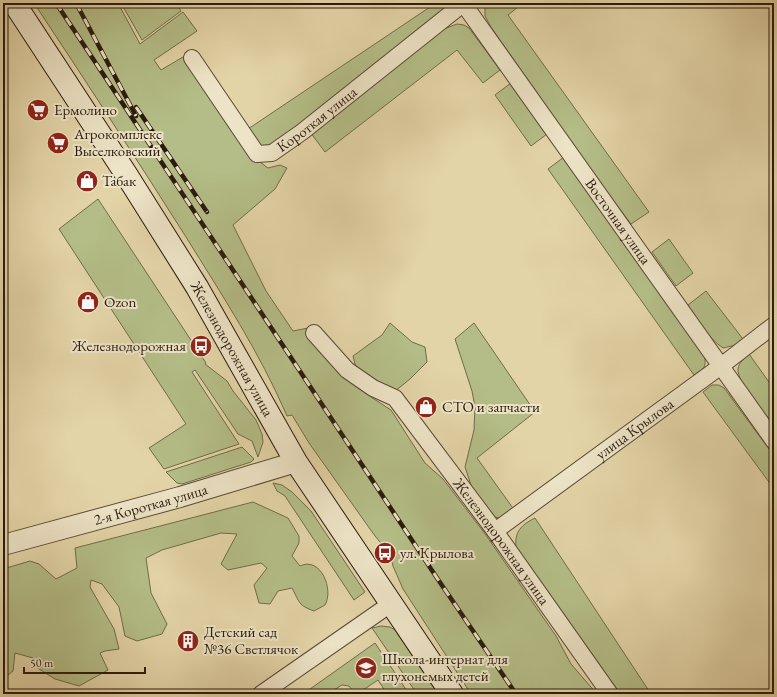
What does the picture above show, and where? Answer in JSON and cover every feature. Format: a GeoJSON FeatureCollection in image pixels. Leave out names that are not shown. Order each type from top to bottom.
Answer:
{"type":"FeatureCollection","features":[{"type":"Feature","properties":{"kind":"main road","name":"Железнодорожная улица"},"geometry":{"type":"LineString","coordinates":[[14,3],[118,162],[197,287],[296,462],[452,694]]}},
{"type":"Feature","properties":{"kind":"street","name":"Короткая улица"},"geometry":{"type":"LineString","coordinates":[[192,58],[257,154],[272,154],[334,108],[463,3]]}},
{"type":"Feature","properties":{"kind":"street","name":"Восточная улица"},"geometry":{"type":"LineString","coordinates":[[463,3],[774,441]]}},
{"type":"Feature","properties":{"kind":"street","name":"улица Крылова"},"geometry":{"type":"LineString","coordinates":[[495,531],[721,366],[774,325]]}},
{"type":"Feature","properties":{"kind":"street","name":"Железнодорожная улица"},"geometry":{"type":"LineString","coordinates":[[314,333],[347,370],[373,388],[396,398],[495,531],[610,694]]}},
{"type":"Feature","properties":{"kind":"street","name":"2-я Короткая улица"},"geometry":{"type":"LineString","coordinates":[[3,545],[180,497],[296,462]]}},
{"type":"Feature","properties":{"kind":"street"},"geometry":{"type":"LineString","coordinates":[[261,694],[392,603]]}},
{"type":"Feature","properties":{"kind":"green space"},"geometry":{"type":"Polygon","coordinates":[[[34,3],[118,3],[140,44],[183,12],[197,31],[154,60],[161,70],[183,57],[196,67],[252,156],[268,168],[280,165],[287,168],[275,189],[233,225],[266,291],[293,331],[308,328],[316,343],[336,370],[371,397],[391,410],[425,463],[443,479],[483,531],[556,636],[571,664],[597,694],[471,694],[403,589],[393,566],[390,554],[375,536],[309,443],[292,415],[287,416],[253,347],[227,303],[186,237],[34,3]]]}},
{"type":"Feature","properties":{"kind":"green space"},"geometry":{"type":"Polygon","coordinates":[[[121,3],[176,3],[181,11],[142,40],[121,3]]]}},
{"type":"Feature","properties":{"kind":"green space"},"geometry":{"type":"Polygon","coordinates":[[[428,3],[449,3],[448,9],[270,148],[258,144],[254,140],[248,129],[430,7],[428,3]]]}},
{"type":"Feature","properties":{"kind":"green space"},"geometry":{"type":"Polygon","coordinates":[[[485,3],[523,3],[508,15],[649,212],[631,224],[566,137],[556,120],[491,27],[485,16],[485,3]]]}},
{"type":"Feature","properties":{"kind":"green space"},"geometry":{"type":"Polygon","coordinates":[[[457,24],[464,25],[469,28],[500,70],[483,83],[457,50],[325,152],[310,132],[441,30],[457,24]]]}},
{"type":"Feature","properties":{"kind":"green space"},"geometry":{"type":"Polygon","coordinates":[[[511,83],[547,134],[531,146],[495,95],[511,83]]]}},
{"type":"Feature","properties":{"kind":"green space"},"geometry":{"type":"Polygon","coordinates":[[[564,157],[704,355],[704,367],[694,375],[548,169],[564,157]]]}},
{"type":"Feature","properties":{"kind":"green space"},"geometry":{"type":"Polygon","coordinates":[[[98,199],[206,363],[205,364],[227,381],[256,420],[262,434],[263,442],[258,457],[252,441],[238,434],[195,370],[192,372],[239,444],[164,469],[149,448],[186,424],[59,229],[98,199]]]}},
{"type":"Feature","properties":{"kind":"green space"},"geometry":{"type":"Polygon","coordinates":[[[669,239],[693,273],[676,286],[652,252],[669,239]]]}},
{"type":"Feature","properties":{"kind":"green space"},"geometry":{"type":"Polygon","coordinates":[[[706,291],[743,339],[736,345],[723,348],[717,344],[703,328],[688,305],[706,291]]]}},
{"type":"Feature","properties":{"kind":"green space"},"geometry":{"type":"Polygon","coordinates":[[[390,323],[412,342],[425,347],[427,362],[394,392],[380,388],[356,368],[353,356],[382,335],[390,323]]]}},
{"type":"Feature","properties":{"kind":"green space"},"geometry":{"type":"Polygon","coordinates":[[[474,323],[535,412],[477,458],[515,511],[503,518],[492,517],[474,494],[465,467],[474,430],[475,407],[472,391],[455,339],[474,323]]]}},
{"type":"Feature","properties":{"kind":"green space"},"geometry":{"type":"Polygon","coordinates":[[[749,354],[774,389],[774,425],[758,406],[739,375],[739,364],[749,354]]]}},
{"type":"Feature","properties":{"kind":"green space"},"geometry":{"type":"Polygon","coordinates":[[[712,385],[719,385],[724,388],[774,456],[774,489],[703,392],[712,385]]]}},
{"type":"Feature","properties":{"kind":"green space"},"geometry":{"type":"Polygon","coordinates":[[[242,447],[254,459],[251,462],[182,484],[177,483],[166,472],[242,447]]]}},
{"type":"Feature","properties":{"kind":"green space"},"geometry":{"type":"Polygon","coordinates":[[[273,483],[282,485],[292,492],[311,511],[365,592],[354,600],[285,496],[277,491],[273,483]]]}},
{"type":"Feature","properties":{"kind":"green space"},"geometry":{"type":"Polygon","coordinates":[[[253,502],[288,518],[299,536],[299,543],[292,556],[300,566],[307,564],[320,570],[327,583],[328,591],[325,605],[314,611],[305,607],[300,603],[292,588],[278,591],[270,604],[259,603],[254,585],[267,568],[261,563],[228,570],[221,564],[237,534],[221,533],[162,550],[146,558],[151,593],[167,624],[162,634],[137,641],[125,636],[119,607],[102,584],[91,580],[90,587],[114,629],[119,649],[100,653],[108,670],[79,686],[55,679],[39,669],[33,658],[15,653],[13,671],[3,679],[3,569],[30,561],[39,564],[56,579],[77,568],[75,548],[253,502]]]}},
{"type":"Feature","properties":{"kind":"green space"},"geometry":{"type":"Polygon","coordinates":[[[535,518],[651,694],[617,694],[517,552],[516,540],[518,531],[525,524],[535,518]]]}},
{"type":"Feature","properties":{"kind":"green space"},"geometry":{"type":"Polygon","coordinates":[[[381,626],[390,627],[395,630],[438,694],[417,694],[372,628],[381,626]]]}},
{"type":"Feature","properties":{"kind":"green space","name":"Школа-интернат для глухонемых детей"},"geometry":{"type":"Polygon","coordinates":[[[375,643],[409,694],[387,694],[378,680],[357,694],[355,694],[349,686],[342,685],[334,690],[333,694],[303,694],[375,643]]]}},
{"type":"Feature","properties":{"kind":"railway"},"geometry":{"type":"LineString","coordinates":[[56,3],[437,578],[516,694]]}},
{"type":"Feature","properties":{"kind":"railway"},"geometry":{"type":"LineString","coordinates":[[76,3],[136,116]]}},
{"type":"Feature","properties":{"kind":"railway"},"geometry":{"type":"LineString","coordinates":[[136,107],[207,212]]}},
{"type":"Feature","properties":{"kind":"place","name":"Ермолино"},"geometry":{"type":"Point","coordinates":[38,110]}},
{"type":"Feature","properties":{"kind":"place","name":"Агрокомплекс Выселковский"},"geometry":{"type":"Point","coordinates":[58,143]}},
{"type":"Feature","properties":{"kind":"place","name":"Табак"},"geometry":{"type":"Point","coordinates":[87,181]}},
{"type":"Feature","properties":{"kind":"place","name":"Ozon"},"geometry":{"type":"Point","coordinates":[88,302]}},
{"type":"Feature","properties":{"kind":"place","name":"Железнодорожная"},"geometry":{"type":"Point","coordinates":[201,346]}},
{"type":"Feature","properties":{"kind":"place","name":"СТО и запчасти"},"geometry":{"type":"Point","coordinates":[426,407]}},
{"type":"Feature","properties":{"kind":"place","name":"ул. Крылова"},"geometry":{"type":"Point","coordinates":[385,553]}},
{"type":"Feature","properties":{"kind":"place","name":"Детский сад №36 Светлячок"},"geometry":{"type":"Point","coordinates":[188,641]}},
{"type":"Feature","properties":{"kind":"place","name":"Школа-интернат для глухонемых детей"},"geometry":{"type":"Point","coordinates":[366,668]}}]}
